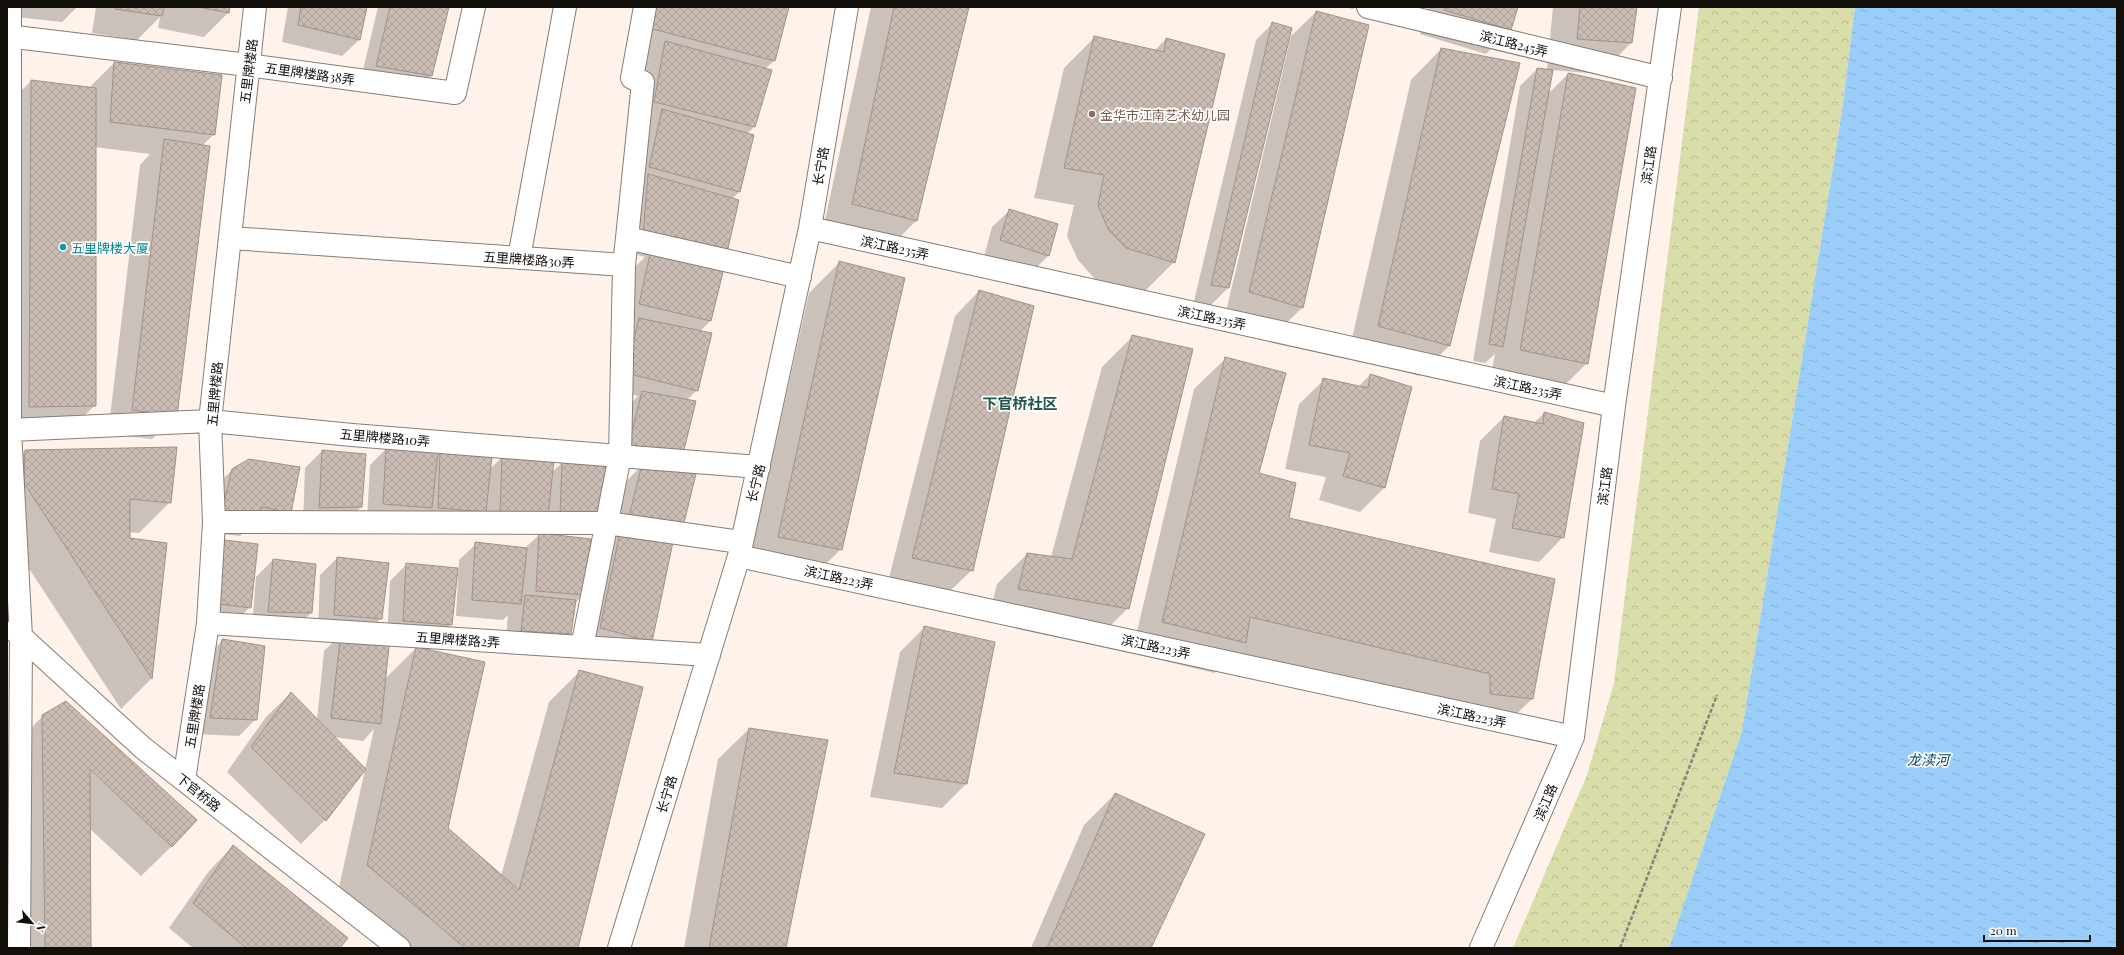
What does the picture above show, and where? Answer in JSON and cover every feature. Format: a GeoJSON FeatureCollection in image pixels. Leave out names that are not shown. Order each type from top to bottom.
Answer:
{"type":"FeatureCollection","features":[{"type":"Feature","properties":{"kind":"street"},"geometry":{"type":"LineString","coordinates":[[10,7],[10,430],[19,948]]}},
{"type":"Feature","properties":{"kind":"street","name":"五里牌楼路"},"geometry":{"type":"LineString","coordinates":[[184,780],[208,623],[214,522],[210,421],[255,7]]}},
{"type":"Feature","properties":{"kind":"street","name":"五里牌楼路38弄"},"geometry":{"type":"LineString","coordinates":[[9,37],[248,65],[455,93],[474,7]]}},
{"type":"Feature","properties":{"kind":"street"},"geometry":{"type":"LineString","coordinates":[[519,258],[565,7]]}},
{"type":"Feature","properties":{"kind":"street"},"geometry":{"type":"LineString","coordinates":[[582,647],[620,456],[624,265],[643,82],[632,78],[644,7]]}},
{"type":"Feature","properties":{"kind":"street","name":"长宁路"},"geometry":{"type":"LineString","coordinates":[[618,948],[709,655],[740,549],[759,468],[810,228],[848,7]]}},
{"type":"Feature","properties":{"kind":"street","name":"滨江路245弄"},"geometry":{"type":"LineString","coordinates":[[1368,7],[1661,78]]}},
{"type":"Feature","properties":{"kind":"street","name":"滨江路"},"geometry":{"type":"LineString","coordinates":[[1481,948],[1573,737],[1614,406],[1670,7]]}},
{"type":"Feature","properties":{"kind":"street","name":"滨江路235弄"},"geometry":{"type":"LineString","coordinates":[[810,228],[1614,406]]}},
{"type":"Feature","properties":{"kind":"street","name":"五里牌楼路30弄"},"geometry":{"type":"LineString","coordinates":[[230,238],[624,265]]}},
{"type":"Feature","properties":{"kind":"street"},"geometry":{"type":"LineString","coordinates":[[627,238],[800,277]]}},
{"type":"Feature","properties":{"kind":"street","name":"五里牌楼路10弄"},"geometry":{"type":"LineString","coordinates":[[10,430],[210,421],[352,435],[759,468]]}},
{"type":"Feature","properties":{"kind":"street","name":"滨江路223弄"},"geometry":{"type":"LineString","coordinates":[[214,522],[607,523],[740,549],[1573,737]]}},
{"type":"Feature","properties":{"kind":"street","name":"五里牌楼路2弄"},"geometry":{"type":"LineString","coordinates":[[208,623],[709,655]]}},
{"type":"Feature","properties":{"kind":"street","name":"下官桥路"},"geometry":{"type":"LineString","coordinates":[[14,631],[143,748],[399,948]]}},
{"type":"Feature","properties":{"kind":"path"},"geometry":{"type":"LineString","coordinates":[[1620,948],[1717,695]]}},
{"type":"Feature","properties":{"kind":"green space"},"geometry":{"type":"Polygon","coordinates":[[[1699,7],[1855,7],[1842,111],[1742,731],[1669,948],[1513,948],[1587,775],[1614,683],[1699,7]]]}},
{"type":"Feature","properties":{"kind":"water","name":"龙渎河"},"geometry":{"type":"Polygon","coordinates":[[[1855,7],[2117,7],[2117,948],[1669,948],[1742,731],[1842,111],[1855,7]]]}},
{"type":"Feature","properties":{"kind":"building"},"geometry":{"type":"Polygon","coordinates":[[[116,7],[164,7],[162,16],[115,9],[116,7]]]}},
{"type":"Feature","properties":{"kind":"building"},"geometry":{"type":"Polygon","coordinates":[[[198,7],[230,7],[229,13],[198,7]]]}},
{"type":"Feature","properties":{"kind":"building"},"geometry":{"type":"Polygon","coordinates":[[[301,7],[367,7],[360,40],[298,25],[301,7]]]}},
{"type":"Feature","properties":{"kind":"building"},"geometry":{"type":"Polygon","coordinates":[[[390,7],[449,7],[432,76],[376,66],[390,7]]]}},
{"type":"Feature","properties":{"kind":"building"},"geometry":{"type":"Polygon","coordinates":[[[655,7],[789,7],[775,61],[649,28],[655,7]]]}},
{"type":"Feature","properties":{"kind":"building"},"geometry":{"type":"Polygon","coordinates":[[[894,7],[969,7],[917,221],[852,204],[894,7]]]}},
{"type":"Feature","properties":{"kind":"building"},"geometry":{"type":"Polygon","coordinates":[[[1445,7],[1518,7],[1511,30],[1444,10],[1445,7]]]}},
{"type":"Feature","properties":{"kind":"building"},"geometry":{"type":"Polygon","coordinates":[[[1580,7],[1637,7],[1632,43],[1577,39],[1580,7]]]}},
{"type":"Feature","properties":{"kind":"building"},"geometry":{"type":"Polygon","coordinates":[[[1316,11],[1369,25],[1303,308],[1249,292],[1316,11]]]}},
{"type":"Feature","properties":{"kind":"building"},"geometry":{"type":"Polygon","coordinates":[[[1272,22],[1292,28],[1229,288],[1211,285],[1272,22]]]}},
{"type":"Feature","properties":{"kind":"building"},"geometry":{"type":"Polygon","coordinates":[[[1094,36],[1164,52],[1166,38],[1225,54],[1175,263],[1126,248],[1108,229],[1098,205],[1104,175],[1064,168],[1094,36]]]}},
{"type":"Feature","properties":{"kind":"building"},"geometry":{"type":"Polygon","coordinates":[[[665,41],[772,70],[755,127],[654,102],[665,41]]]}},
{"type":"Feature","properties":{"kind":"building"},"geometry":{"type":"Polygon","coordinates":[[[1441,48],[1520,63],[1450,346],[1378,326],[1441,48]]]}},
{"type":"Feature","properties":{"kind":"building"},"geometry":{"type":"Polygon","coordinates":[[[114,62],[222,75],[215,135],[110,122],[114,62]]]}},
{"type":"Feature","properties":{"kind":"building"},"geometry":{"type":"Polygon","coordinates":[[[1537,68],[1553,70],[1503,347],[1489,344],[1537,68]]]}},
{"type":"Feature","properties":{"kind":"building"},"geometry":{"type":"Polygon","coordinates":[[[1568,73],[1636,88],[1588,364],[1520,350],[1568,73]]]}},
{"type":"Feature","properties":{"kind":"building","name":"五里牌楼大厦"},"geometry":{"type":"Polygon","coordinates":[[[31,80],[96,88],[96,406],[29,407],[31,80]]]}},
{"type":"Feature","properties":{"kind":"building"},"geometry":{"type":"Polygon","coordinates":[[[662,109],[754,135],[740,192],[649,167],[662,109]]]}},
{"type":"Feature","properties":{"kind":"building"},"geometry":{"type":"Polygon","coordinates":[[[164,139],[210,146],[177,416],[132,410],[164,139]]]}},
{"type":"Feature","properties":{"kind":"building"},"geometry":{"type":"Polygon","coordinates":[[[648,174],[739,200],[726,257],[643,235],[648,174]]]}},
{"type":"Feature","properties":{"kind":"building"},"geometry":{"type":"Polygon","coordinates":[[[1009,209],[1058,224],[1049,256],[1000,240],[1009,209]]]}},
{"type":"Feature","properties":{"kind":"building"},"geometry":{"type":"Polygon","coordinates":[[[651,249],[725,264],[711,321],[639,304],[651,249]]]}},
{"type":"Feature","properties":{"kind":"building"},"geometry":{"type":"Polygon","coordinates":[[[839,261],[905,278],[842,550],[778,537],[839,261]]]}},
{"type":"Feature","properties":{"kind":"building"},"geometry":{"type":"Polygon","coordinates":[[[979,290],[1034,306],[973,571],[912,558],[979,290]]]}},
{"type":"Feature","properties":{"kind":"building"},"geometry":{"type":"Polygon","coordinates":[[[639,318],[712,333],[698,391],[626,373],[639,318]]]}},
{"type":"Feature","properties":{"kind":"building"},"geometry":{"type":"Polygon","coordinates":[[[1132,335],[1193,349],[1129,609],[1018,589],[1027,553],[1072,559],[1132,335]]]}},
{"type":"Feature","properties":{"kind":"building"},"geometry":{"type":"Polygon","coordinates":[[[1225,357],[1286,373],[1259,473],[1296,483],[1289,518],[1555,579],[1533,699],[1490,694],[1490,674],[1250,617],[1246,643],[1162,622],[1225,357]]]}},
{"type":"Feature","properties":{"kind":"building"},"geometry":{"type":"Polygon","coordinates":[[[1370,374],[1412,387],[1385,488],[1343,476],[1350,453],[1309,445],[1323,378],[1368,388],[1370,374]]]}},
{"type":"Feature","properties":{"kind":"building"},"geometry":{"type":"Polygon","coordinates":[[[642,391],[696,401],[682,458],[628,447],[642,391]]]}},
{"type":"Feature","properties":{"kind":"building"},"geometry":{"type":"Polygon","coordinates":[[[1544,412],[1584,423],[1564,538],[1512,528],[1519,494],[1492,489],[1504,416],[1543,424],[1544,412]]]}},
{"type":"Feature","properties":{"kind":"building"},"geometry":{"type":"Polygon","coordinates":[[[177,447],[171,503],[130,499],[130,538],[167,543],[152,679],[24,483],[25,450],[177,447]]]}},
{"type":"Feature","properties":{"kind":"building"},"geometry":{"type":"Polygon","coordinates":[[[386,447],[438,451],[432,508],[383,504],[386,447]]]}},
{"type":"Feature","properties":{"kind":"building"},"geometry":{"type":"Polygon","coordinates":[[[322,450],[366,454],[362,507],[319,508],[322,450]]]}},
{"type":"Feature","properties":{"kind":"building"},"geometry":{"type":"Polygon","coordinates":[[[440,451],[492,456],[486,512],[438,508],[440,451]]]}},
{"type":"Feature","properties":{"kind":"building"},"geometry":{"type":"Polygon","coordinates":[[[502,455],[554,460],[548,517],[500,513],[502,455]]]}},
{"type":"Feature","properties":{"kind":"building"},"geometry":{"type":"Polygon","coordinates":[[[249,459],[300,467],[291,513],[262,507],[258,520],[221,515],[232,469],[249,459]]]}},
{"type":"Feature","properties":{"kind":"building"},"geometry":{"type":"Polygon","coordinates":[[[562,461],[606,464],[602,517],[560,518],[562,461]]]}},
{"type":"Feature","properties":{"kind":"building"},"geometry":{"type":"Polygon","coordinates":[[[642,464],[696,474],[682,531],[628,521],[642,464]]]}},
{"type":"Feature","properties":{"kind":"building"},"geometry":{"type":"Polygon","coordinates":[[[620,532],[673,542],[652,642],[600,628],[620,532]]]}},
{"type":"Feature","properties":{"kind":"building"},"geometry":{"type":"Polygon","coordinates":[[[539,533],[591,539],[584,595],[536,591],[539,533]]]}},
{"type":"Feature","properties":{"kind":"building"},"geometry":{"type":"Polygon","coordinates":[[[224,540],[258,544],[251,608],[219,604],[224,540]]]}},
{"type":"Feature","properties":{"kind":"building"},"geometry":{"type":"Polygon","coordinates":[[[475,542],[527,548],[521,604],[472,600],[475,542]]]}},
{"type":"Feature","properties":{"kind":"building"},"geometry":{"type":"Polygon","coordinates":[[[337,557],[389,563],[382,619],[334,615],[337,557]]]}},
{"type":"Feature","properties":{"kind":"building"},"geometry":{"type":"Polygon","coordinates":[[[273,559],[316,564],[312,613],[268,612],[273,559]]]}},
{"type":"Feature","properties":{"kind":"building"},"geometry":{"type":"Polygon","coordinates":[[[406,563],[458,568],[452,625],[403,621],[406,563]]]}},
{"type":"Feature","properties":{"kind":"building"},"geometry":{"type":"Polygon","coordinates":[[[525,595],[576,600],[571,634],[521,631],[525,595]]]}},
{"type":"Feature","properties":{"kind":"building"},"geometry":{"type":"Polygon","coordinates":[[[924,626],[995,642],[967,784],[894,773],[924,626]]]}},
{"type":"Feature","properties":{"kind":"building"},"geometry":{"type":"Polygon","coordinates":[[[341,633],[390,637],[381,724],[331,718],[341,633]]]}},
{"type":"Feature","properties":{"kind":"building"},"geometry":{"type":"Polygon","coordinates":[[[222,639],[265,646],[257,720],[210,718],[222,639]]]}},
{"type":"Feature","properties":{"kind":"building"},"geometry":{"type":"Polygon","coordinates":[[[416,647],[485,662],[448,828],[519,890],[579,670],[643,687],[578,948],[465,948],[367,865],[416,647]]]}},
{"type":"Feature","properties":{"kind":"building"},"geometry":{"type":"Polygon","coordinates":[[[291,692],[366,769],[326,821],[251,747],[291,692]]]}},
{"type":"Feature","properties":{"kind":"building"},"geometry":{"type":"Polygon","coordinates":[[[66,701],[197,820],[172,847],[90,769],[91,948],[45,948],[42,715],[66,701]]]}},
{"type":"Feature","properties":{"kind":"building"},"geometry":{"type":"Polygon","coordinates":[[[749,728],[828,740],[786,948],[709,948],[749,728]]]}},
{"type":"Feature","properties":{"kind":"building"},"geometry":{"type":"Polygon","coordinates":[[[1115,793],[1205,834],[1151,948],[1047,948],[1115,793]]]}},
{"type":"Feature","properties":{"kind":"building"},"geometry":{"type":"Polygon","coordinates":[[[233,845],[348,938],[340,948],[246,948],[193,903],[233,845]]]}},
{"type":"Feature","properties":{"kind":"place","name":"金华市江南艺术幼儿园"},"geometry":{"type":"Point","coordinates":[1092,114]}},
{"type":"Feature","properties":{"kind":"place","name":"五里牌楼大厦"},"geometry":{"type":"Point","coordinates":[63,247]}},
{"type":"Feature","properties":{"kind":"district","name":"下官桥社区"},"geometry":{"type":"Point","coordinates":[1020,403]}}]}
